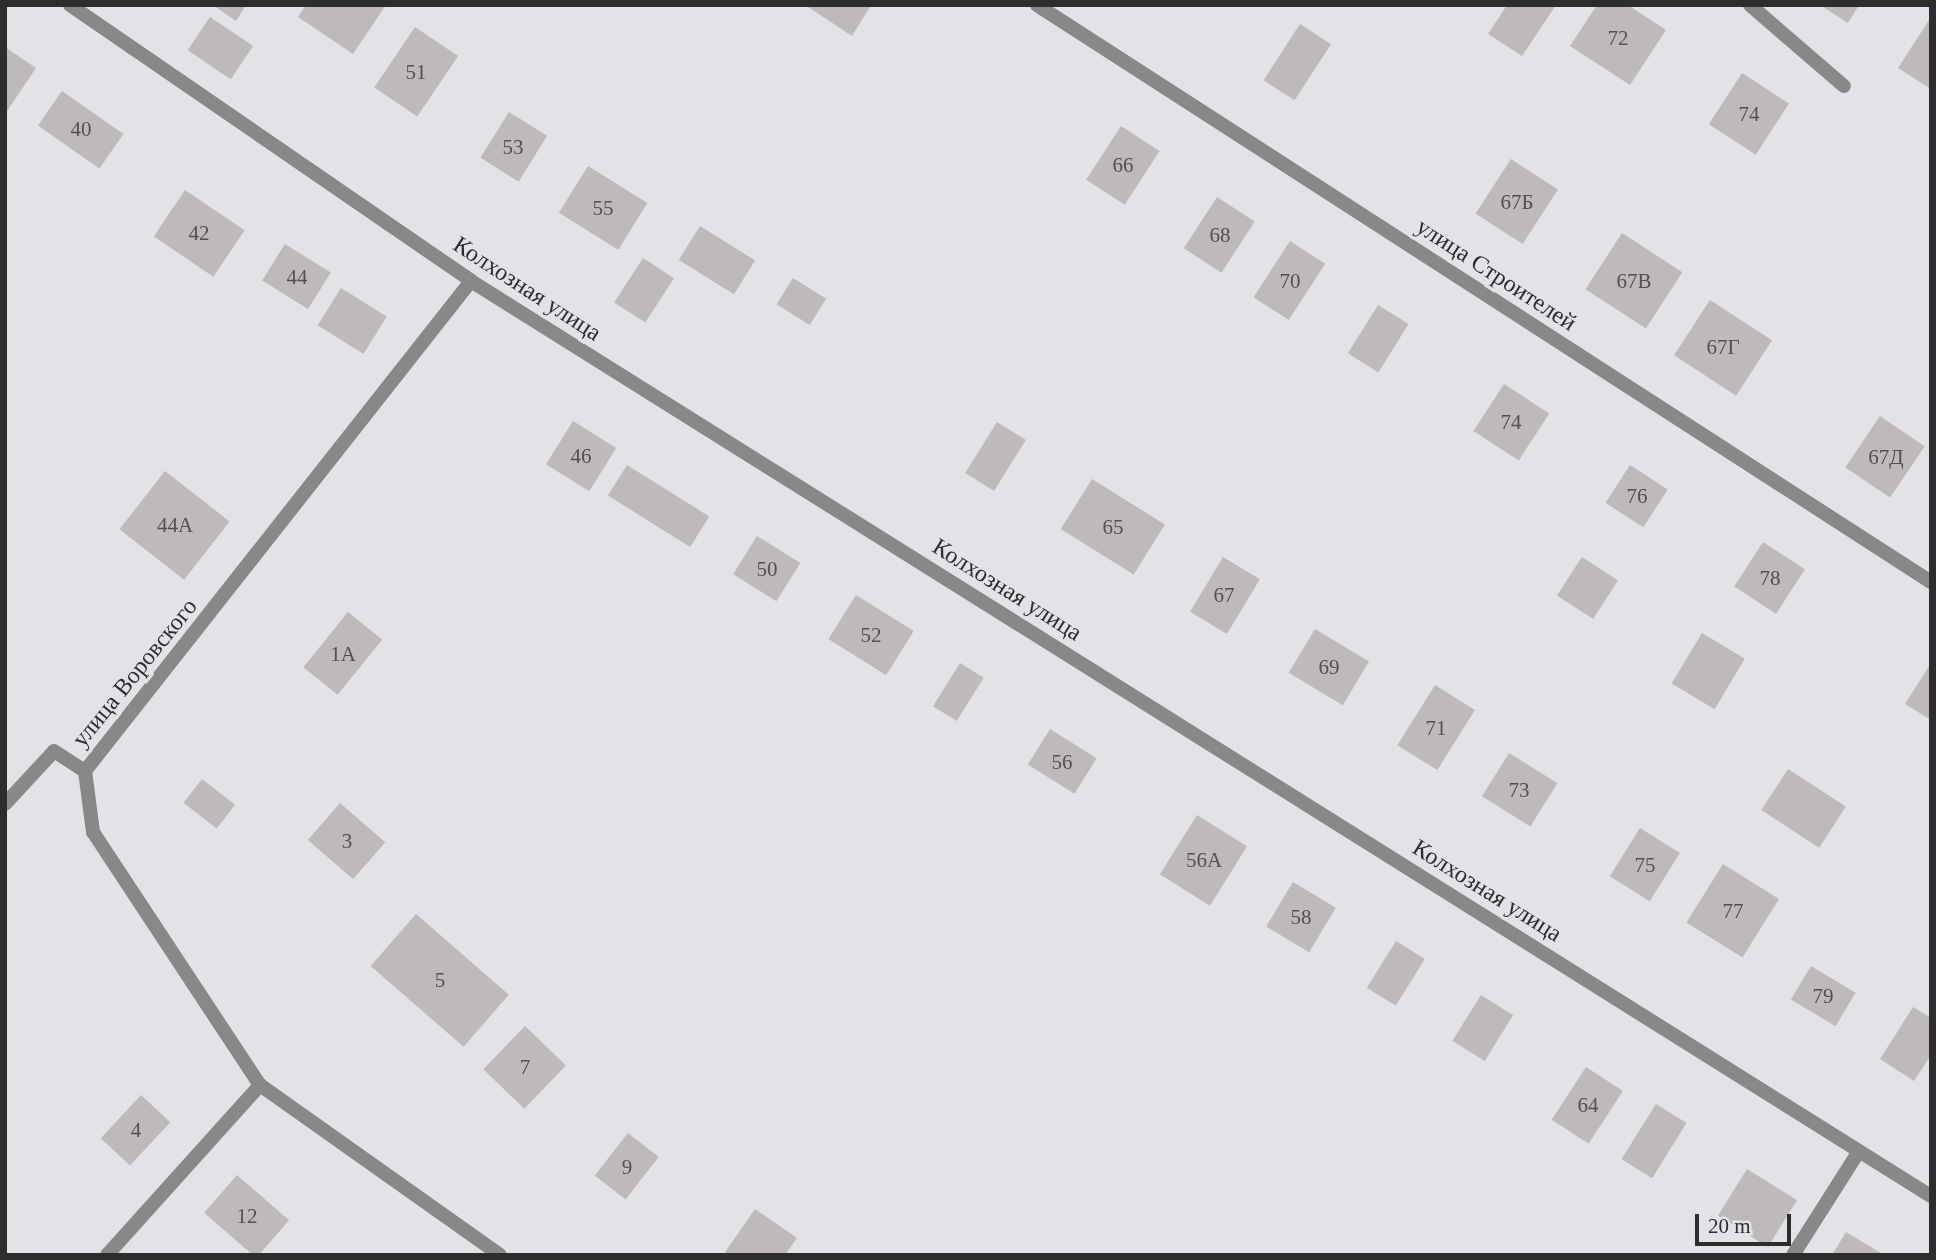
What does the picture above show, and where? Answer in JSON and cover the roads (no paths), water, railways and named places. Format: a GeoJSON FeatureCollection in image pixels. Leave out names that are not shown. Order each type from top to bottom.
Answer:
{"type":"FeatureCollection","features":[{"type":"Feature","properties":{"kind":"street","name":"Колхозная улица"},"geometry":{"type":"LineString","coordinates":[[70,5],[471,281],[1931,1196]]}},
{"type":"Feature","properties":{"kind":"street","name":"улица Строителей"},"geometry":{"type":"LineString","coordinates":[[1037,5],[1931,582]]}},
{"type":"Feature","properties":{"kind":"street"},"geometry":{"type":"LineString","coordinates":[[1750,5],[1844,86]]}},
{"type":"Feature","properties":{"kind":"street","name":"улица Воровского"},"geometry":{"type":"LineString","coordinates":[[471,281],[85,771],[93,832],[260,1085],[500,1255]]}},
{"type":"Feature","properties":{"kind":"street"},"geometry":{"type":"LineString","coordinates":[[5,804],[54,751],[85,771]]}},
{"type":"Feature","properties":{"kind":"street"},"geometry":{"type":"LineString","coordinates":[[107,1255],[260,1085]]}},
{"type":"Feature","properties":{"kind":"street"},"geometry":{"type":"LineString","coordinates":[[1793,1255],[1859,1151]]}}]}
